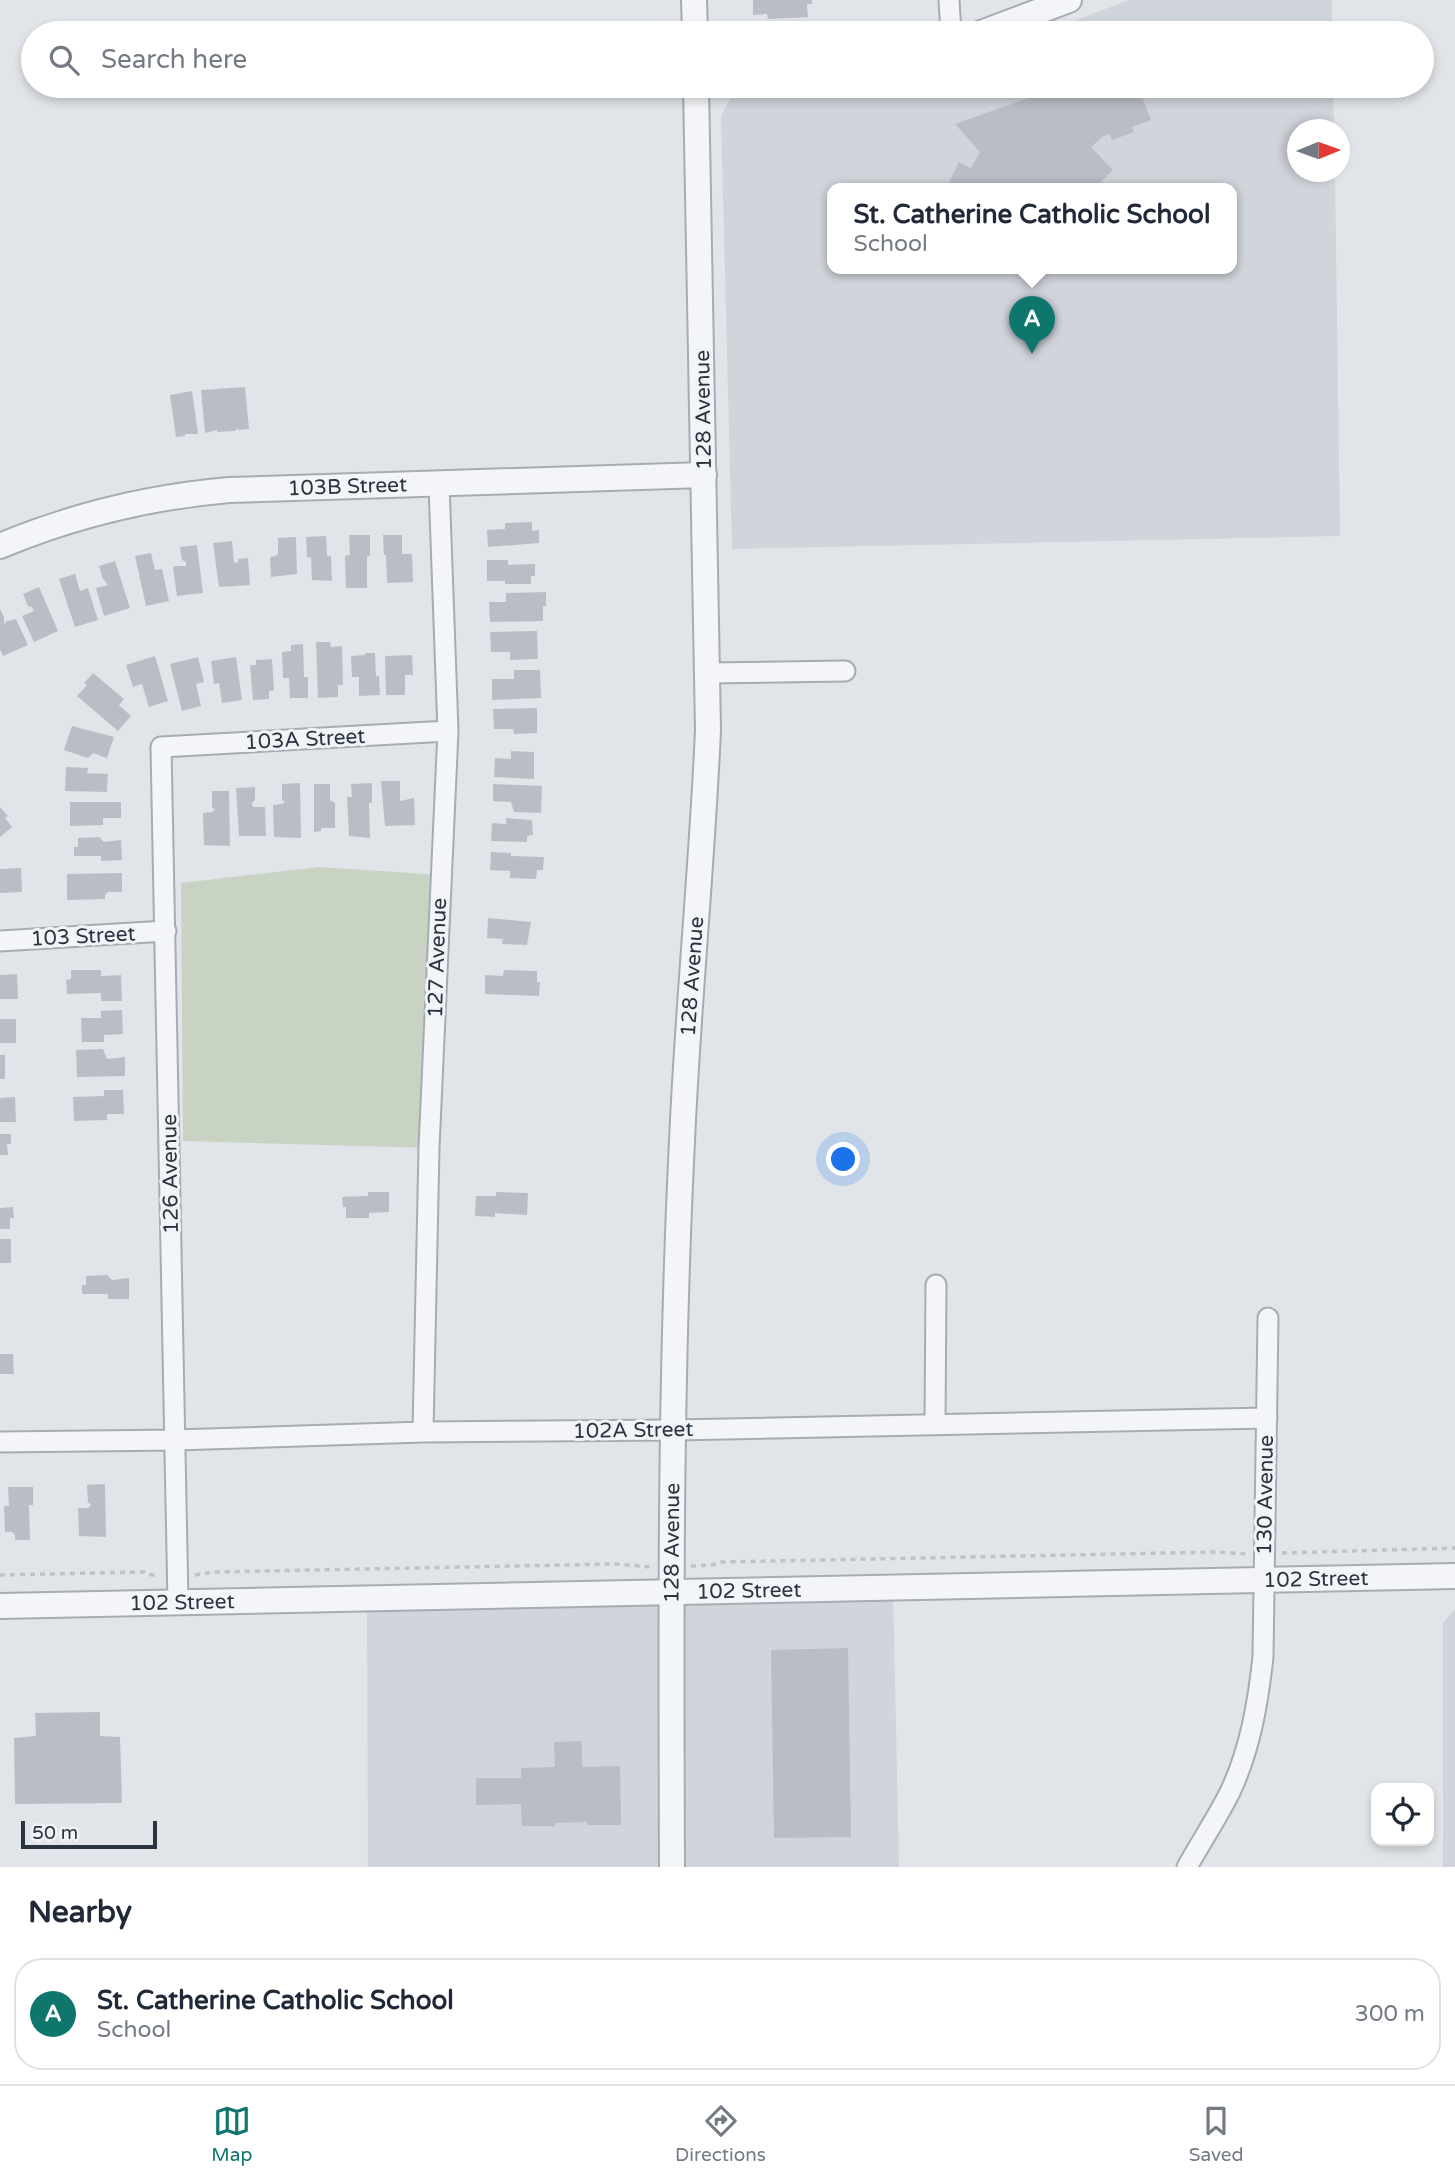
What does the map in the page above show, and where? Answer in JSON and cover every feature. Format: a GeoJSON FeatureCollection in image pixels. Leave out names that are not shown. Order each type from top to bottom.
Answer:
{"type":"FeatureCollection","features":[{"type":"Feature","properties":{"kind":"street"},"geometry":{"type":"LineString","coordinates":[[694,0],[695,21]]}},
{"type":"Feature","properties":{"kind":"street"},"geometry":{"type":"LineString","coordinates":[[949,0],[950,21]]}},
{"type":"Feature","properties":{"kind":"street"},"geometry":{"type":"LineString","coordinates":[[1013,21],[1069,0]]}},
{"type":"Feature","properties":{"kind":"street","name":"128 Avenue"},"geometry":{"type":"LineString","coordinates":[[672,1867],[671,1580],[676,1283],[682,1139],[708,730],[696,98]]}},
{"type":"Feature","properties":{"kind":"street","name":"103B Street"},"geometry":{"type":"LineString","coordinates":[[0,546],[39,530],[85,516],[179,495],[229,490],[704,475]]}},
{"type":"Feature","properties":{"kind":"street","name":"127 Avenue"},"geometry":{"type":"LineString","coordinates":[[423,1432],[429,1148],[448,731],[439,485]]}},
{"type":"Feature","properties":{"kind":"street"},"geometry":{"type":"LineString","coordinates":[[708,673],[845,671]]}},
{"type":"Feature","properties":{"kind":"street","name":"103A Street"},"geometry":{"type":"LineString","coordinates":[[161,747],[448,731]]}},
{"type":"Feature","properties":{"kind":"street","name":"126 Avenue"},"geometry":{"type":"LineString","coordinates":[[161,747],[177,1602]]}},
{"type":"Feature","properties":{"kind":"street","name":"103 Street"},"geometry":{"type":"LineString","coordinates":[[0,941],[166,931]]}},
{"type":"Feature","properties":{"kind":"street"},"geometry":{"type":"LineString","coordinates":[[935,1424],[936,1284]]}},
{"type":"Feature","properties":{"kind":"street","name":"130 Avenue"},"geometry":{"type":"LineString","coordinates":[[1187,1867],[1230,1791],[1249,1741],[1258,1702],[1263,1657],[1268,1318]]}},
{"type":"Feature","properties":{"kind":"street","name":"102A Street"},"geometry":{"type":"LineString","coordinates":[[0,1442],[1267,1418]]}},
{"type":"Feature","properties":{"kind":"street","name":"102 Street"},"geometry":{"type":"LineString","coordinates":[[0,1606],[177,1602],[671,1580],[1264,1581],[1455,1576]]}},
{"type":"Feature","properties":{"kind":"path"},"geometry":{"type":"LineString","coordinates":[[0,1576],[144,1572],[152,1575],[177,1575],[241,1571],[601,1564],[671,1580],[721,1562],[1203,1552],[1263,1554],[1455,1548]]}},
{"type":"Feature","properties":{"kind":"shaded area"},"geometry":{"type":"Polygon","coordinates":[[[1129,0],[1332,0],[1332,21],[1074,21],[1129,0]]]}},
{"type":"Feature","properties":{"kind":"shaded area"},"geometry":{"type":"Polygon","coordinates":[[[731,98],[1333,98],[1334,119],[1287,119],[1287,182],[1335,182],[1340,536],[732,549],[721,116],[731,98]]]}},
{"type":"Feature","properties":{"kind":"shaded area"},"geometry":{"type":"Polygon","coordinates":[[[893,1589],[899,1867],[368,1867],[367,1599],[893,1589]]]}},
{"type":"Feature","properties":{"kind":"shaded area"},"geometry":{"type":"Polygon","coordinates":[[[1455,1609],[1455,1867],[1443,1867],[1443,1623],[1455,1609]]]}},
{"type":"Feature","properties":{"kind":"green space"},"geometry":{"type":"Polygon","coordinates":[[[320,867],[441,875],[429,1148],[183,1141],[181,883],[320,867]]]}},
{"type":"Feature","properties":{"kind":"building"},"geometry":{"type":"Polygon","coordinates":[[[753,0],[812,0],[812,4],[807,4],[808,17],[768,19],[767,14],[753,15],[753,0]]]}},
{"type":"Feature","properties":{"kind":"building"},"geometry":{"type":"Polygon","coordinates":[[[1028,98],[1143,98],[1151,120],[1132,127],[1134,132],[1112,140],[1109,134],[1102,137],[1091,147],[1113,170],[1100,183],[948,183],[959,162],[971,168],[980,152],[955,124],[1028,98]]]}},
{"type":"Feature","properties":{"kind":"building"},"geometry":{"type":"Polygon","coordinates":[[[245,387],[249,429],[205,433],[201,390],[245,387]]]}},
{"type":"Feature","properties":{"kind":"building"},"geometry":{"type":"Polygon","coordinates":[[[192,391],[198,434],[176,437],[170,395],[192,391]]]}},
{"type":"Feature","properties":{"kind":"building"},"geometry":{"type":"Polygon","coordinates":[[[532,522],[532,531],[539,530],[539,543],[488,547],[487,530],[505,529],[505,523],[532,522]]]}},
{"type":"Feature","properties":{"kind":"building"},"geometry":{"type":"Polygon","coordinates":[[[349,535],[370,535],[367,588],[346,588],[345,556],[350,555],[349,535]]]}},
{"type":"Feature","properties":{"kind":"building"},"geometry":{"type":"Polygon","coordinates":[[[383,535],[402,535],[402,554],[412,554],[413,582],[387,583],[383,535]]]}},
{"type":"Feature","properties":{"kind":"building"},"geometry":{"type":"Polygon","coordinates":[[[326,536],[327,556],[331,556],[332,581],[312,580],[311,557],[307,558],[306,537],[326,536]]]}},
{"type":"Feature","properties":{"kind":"building"},"geometry":{"type":"Polygon","coordinates":[[[296,537],[297,574],[271,577],[270,557],[278,554],[278,538],[296,537]]]}},
{"type":"Feature","properties":{"kind":"building"},"geometry":{"type":"Polygon","coordinates":[[[232,541],[234,563],[238,562],[238,559],[248,558],[250,585],[219,587],[213,543],[232,541]]]}},
{"type":"Feature","properties":{"kind":"building"},"geometry":{"type":"Polygon","coordinates":[[[197,545],[203,593],[177,596],[173,568],[186,566],[180,547],[197,545]]]}},
{"type":"Feature","properties":{"kind":"building"},"geometry":{"type":"Polygon","coordinates":[[[151,553],[155,570],[162,569],[169,601],[146,606],[135,556],[151,553]]]}},
{"type":"Feature","properties":{"kind":"building"},"geometry":{"type":"Polygon","coordinates":[[[487,560],[508,560],[508,565],[535,564],[535,576],[531,576],[531,584],[487,581],[487,560]]]}},
{"type":"Feature","properties":{"kind":"building"},"geometry":{"type":"Polygon","coordinates":[[[115,561],[130,608],[104,616],[96,588],[108,585],[99,566],[115,561]]]}},
{"type":"Feature","properties":{"kind":"building"},"geometry":{"type":"Polygon","coordinates":[[[75,574],[80,591],[88,588],[98,620],[75,627],[59,579],[75,574]]]}},
{"type":"Feature","properties":{"kind":"building"},"geometry":{"type":"Polygon","coordinates":[[[39,587],[58,631],[34,642],[22,616],[34,611],[28,606],[23,594],[39,587]]]}},
{"type":"Feature","properties":{"kind":"building"},"geometry":{"type":"Polygon","coordinates":[[[546,592],[543,621],[490,622],[489,602],[506,602],[506,593],[546,592]]]}},
{"type":"Feature","properties":{"kind":"building"},"geometry":{"type":"Polygon","coordinates":[[[0,609],[4,624],[16,619],[28,645],[3,656],[0,649],[0,609]]]}},
{"type":"Feature","properties":{"kind":"building"},"geometry":{"type":"Polygon","coordinates":[[[537,631],[538,659],[510,660],[510,652],[491,652],[490,632],[537,631]]]}},
{"type":"Feature","properties":{"kind":"building"},"geometry":{"type":"Polygon","coordinates":[[[316,642],[330,642],[331,647],[342,646],[343,685],[338,685],[338,697],[318,698],[316,642]]]}},
{"type":"Feature","properties":{"kind":"building"},"geometry":{"type":"Polygon","coordinates":[[[303,644],[308,698],[290,698],[289,678],[283,678],[282,652],[291,651],[291,645],[303,644]]]}},
{"type":"Feature","properties":{"kind":"building"},"geometry":{"type":"Polygon","coordinates":[[[375,653],[380,695],[359,696],[359,677],[352,677],[351,656],[375,653]]]}},
{"type":"Feature","properties":{"kind":"building"},"geometry":{"type":"Polygon","coordinates":[[[412,655],[413,675],[405,675],[405,695],[386,695],[385,656],[412,655]]]}},
{"type":"Feature","properties":{"kind":"building"},"geometry":{"type":"Polygon","coordinates":[[[155,656],[168,701],[149,707],[142,684],[133,687],[126,665],[155,656]]]}},
{"type":"Feature","properties":{"kind":"building"},"geometry":{"type":"Polygon","coordinates":[[[198,657],[204,682],[196,684],[201,706],[182,711],[170,664],[198,657]]]}},
{"type":"Feature","properties":{"kind":"building"},"geometry":{"type":"Polygon","coordinates":[[[236,657],[242,700],[222,703],[219,683],[214,684],[211,661],[236,657]]]}},
{"type":"Feature","properties":{"kind":"building"},"geometry":{"type":"Polygon","coordinates":[[[272,659],[274,690],[269,691],[269,699],[253,700],[250,665],[256,665],[256,660],[272,659]]]}},
{"type":"Feature","properties":{"kind":"building"},"geometry":{"type":"Polygon","coordinates":[[[514,670],[540,670],[541,698],[492,700],[492,679],[514,679],[514,670]]]}},
{"type":"Feature","properties":{"kind":"building"},"geometry":{"type":"Polygon","coordinates":[[[93,673],[124,699],[119,705],[131,716],[118,731],[77,696],[93,673]]]}},
{"type":"Feature","properties":{"kind":"building"},"geometry":{"type":"Polygon","coordinates":[[[537,708],[537,733],[514,734],[513,729],[494,729],[493,709],[537,708]]]}},
{"type":"Feature","properties":{"kind":"building"},"geometry":{"type":"Polygon","coordinates":[[[72,726],[114,737],[107,758],[93,753],[88,758],[64,750],[72,726]]]}},
{"type":"Feature","properties":{"kind":"building"},"geometry":{"type":"Polygon","coordinates":[[[511,751],[534,752],[534,779],[494,777],[495,758],[511,759],[511,751]]]}},
{"type":"Feature","properties":{"kind":"building"},"geometry":{"type":"Polygon","coordinates":[[[66,767],[88,768],[87,773],[108,774],[107,792],[65,791],[66,767]]]}},
{"type":"Feature","properties":{"kind":"building"},"geometry":{"type":"Polygon","coordinates":[[[381,781],[400,781],[400,801],[414,798],[415,825],[385,826],[381,781]]]}},
{"type":"Feature","properties":{"kind":"building"},"geometry":{"type":"Polygon","coordinates":[[[300,783],[301,838],[274,837],[273,805],[285,802],[282,800],[282,784],[300,783]]]}},
{"type":"Feature","properties":{"kind":"building"},"geometry":{"type":"Polygon","coordinates":[[[372,783],[372,803],[369,803],[370,838],[349,836],[347,797],[352,797],[351,784],[372,783]]]}},
{"type":"Feature","properties":{"kind":"building"},"geometry":{"type":"Polygon","coordinates":[[[314,784],[330,784],[330,800],[335,803],[335,828],[321,828],[321,831],[314,832],[314,784]]]}},
{"type":"Feature","properties":{"kind":"building"},"geometry":{"type":"Polygon","coordinates":[[[493,784],[542,786],[541,813],[514,812],[511,802],[493,801],[493,784]]]}},
{"type":"Feature","properties":{"kind":"building"},"geometry":{"type":"Polygon","coordinates":[[[255,787],[255,800],[252,803],[253,807],[265,807],[266,836],[239,836],[236,788],[255,787]]]}},
{"type":"Feature","properties":{"kind":"building"},"geometry":{"type":"Polygon","coordinates":[[[212,791],[229,791],[230,846],[204,845],[203,813],[215,810],[212,807],[212,791]]]}},
{"type":"Feature","properties":{"kind":"building"},"geometry":{"type":"Polygon","coordinates":[[[70,802],[121,802],[121,818],[103,818],[103,825],[70,826],[70,802]]]}},
{"type":"Feature","properties":{"kind":"building"},"geometry":{"type":"Polygon","coordinates":[[[0,807],[8,816],[5,818],[12,827],[0,837],[0,807]]]}},
{"type":"Feature","properties":{"kind":"building"},"geometry":{"type":"Polygon","coordinates":[[[506,818],[532,820],[533,835],[527,836],[527,842],[491,841],[492,823],[506,824],[506,818]]]}},
{"type":"Feature","properties":{"kind":"building"},"geometry":{"type":"Polygon","coordinates":[[[99,837],[104,842],[121,840],[122,860],[101,861],[101,856],[74,856],[78,838],[99,837]]]}},
{"type":"Feature","properties":{"kind":"building"},"geometry":{"type":"Polygon","coordinates":[[[491,852],[511,853],[511,856],[544,857],[543,870],[537,870],[536,879],[510,878],[510,871],[490,870],[491,852]]]}},
{"type":"Feature","properties":{"kind":"building"},"geometry":{"type":"Polygon","coordinates":[[[21,868],[22,892],[0,893],[0,869],[21,868]]]}},
{"type":"Feature","properties":{"kind":"building"},"geometry":{"type":"Polygon","coordinates":[[[122,873],[122,892],[108,892],[105,899],[67,900],[67,874],[122,873]]]}},
{"type":"Feature","properties":{"kind":"building"},"geometry":{"type":"Polygon","coordinates":[[[488,918],[531,922],[527,945],[502,944],[503,939],[487,938],[488,918]]]}},
{"type":"Feature","properties":{"kind":"building"},"geometry":{"type":"Polygon","coordinates":[[[71,970],[101,970],[101,976],[121,975],[122,1001],[101,1001],[101,993],[67,994],[66,980],[71,979],[71,970]]]}},
{"type":"Feature","properties":{"kind":"building"},"geometry":{"type":"Polygon","coordinates":[[[504,970],[537,971],[537,982],[540,982],[539,996],[485,994],[485,975],[503,976],[504,970]]]}},
{"type":"Feature","properties":{"kind":"building"},"geometry":{"type":"Polygon","coordinates":[[[17,974],[18,999],[0,999],[0,975],[17,974]]]}},
{"type":"Feature","properties":{"kind":"building"},"geometry":{"type":"Polygon","coordinates":[[[122,1010],[123,1034],[104,1035],[104,1042],[82,1042],[81,1018],[101,1018],[101,1011],[122,1010]]]}},
{"type":"Feature","properties":{"kind":"building"},"geometry":{"type":"Polygon","coordinates":[[[0,1019],[16,1019],[16,1043],[0,1043],[0,1019]]]}},
{"type":"Feature","properties":{"kind":"building"},"geometry":{"type":"Polygon","coordinates":[[[103,1049],[107,1059],[125,1057],[125,1076],[77,1077],[76,1050],[103,1049]]]}},
{"type":"Feature","properties":{"kind":"building"},"geometry":{"type":"Polygon","coordinates":[[[0,1055],[5,1055],[5,1079],[0,1079],[0,1055]]]}},
{"type":"Feature","properties":{"kind":"building"},"geometry":{"type":"Polygon","coordinates":[[[104,1090],[123,1090],[124,1114],[107,1114],[107,1120],[74,1121],[73,1097],[104,1096],[104,1090]]]}},
{"type":"Feature","properties":{"kind":"building"},"geometry":{"type":"Polygon","coordinates":[[[15,1097],[16,1122],[0,1122],[0,1098],[15,1097]]]}},
{"type":"Feature","properties":{"kind":"building"},"geometry":{"type":"Polygon","coordinates":[[[0,1134],[11,1134],[11,1144],[7,1144],[8,1155],[0,1155],[0,1134]]]}},
{"type":"Feature","properties":{"kind":"building"},"geometry":{"type":"Polygon","coordinates":[[[368,1192],[389,1192],[389,1212],[369,1213],[369,1218],[346,1218],[342,1197],[368,1196],[368,1192]]]}},
{"type":"Feature","properties":{"kind":"building"},"geometry":{"type":"Polygon","coordinates":[[[496,1192],[528,1193],[527,1215],[495,1213],[495,1217],[475,1216],[476,1196],[496,1196],[496,1192]]]}},
{"type":"Feature","properties":{"kind":"building"},"geometry":{"type":"Polygon","coordinates":[[[13,1207],[14,1218],[10,1218],[10,1229],[0,1229],[0,1208],[13,1207]]]}},
{"type":"Feature","properties":{"kind":"building"},"geometry":{"type":"Polygon","coordinates":[[[0,1239],[11,1239],[11,1263],[0,1263],[0,1239]]]}},
{"type":"Feature","properties":{"kind":"building"},"geometry":{"type":"Polygon","coordinates":[[[107,1275],[112,1280],[129,1278],[129,1299],[108,1299],[108,1294],[82,1294],[86,1276],[107,1275]]]}},
{"type":"Feature","properties":{"kind":"building"},"geometry":{"type":"Polygon","coordinates":[[[0,1354],[13,1354],[14,1374],[0,1374],[0,1354]]]}},
{"type":"Feature","properties":{"kind":"building"},"geometry":{"type":"Polygon","coordinates":[[[105,1484],[106,1537],[79,1536],[78,1508],[88,1508],[91,1505],[88,1502],[87,1485],[105,1484]]]}},
{"type":"Feature","properties":{"kind":"building"},"geometry":{"type":"Polygon","coordinates":[[[8,1487],[33,1487],[33,1505],[29,1505],[30,1540],[15,1540],[12,1532],[5,1532],[4,1506],[9,1506],[8,1487]]]}},
{"type":"Feature","properties":{"kind":"building"},"geometry":{"type":"Polygon","coordinates":[[[848,1648],[851,1837],[774,1838],[771,1650],[848,1648]]]}},
{"type":"Feature","properties":{"kind":"building"},"geometry":{"type":"Polygon","coordinates":[[[100,1712],[100,1736],[120,1737],[122,1803],[15,1804],[14,1738],[36,1736],[35,1713],[100,1712]]]}},
{"type":"Feature","properties":{"kind":"building"},"geometry":{"type":"Polygon","coordinates":[[[582,1741],[582,1767],[620,1766],[621,1825],[587,1825],[587,1822],[522,1826],[521,1804],[476,1805],[476,1778],[521,1778],[521,1768],[555,1767],[554,1742],[582,1741]]]}},
{"type":"Feature","properties":{"kind":"place","name":"St. Catherine Catholic School"},"geometry":{"type":"Point","coordinates":[1032,354]}}]}
